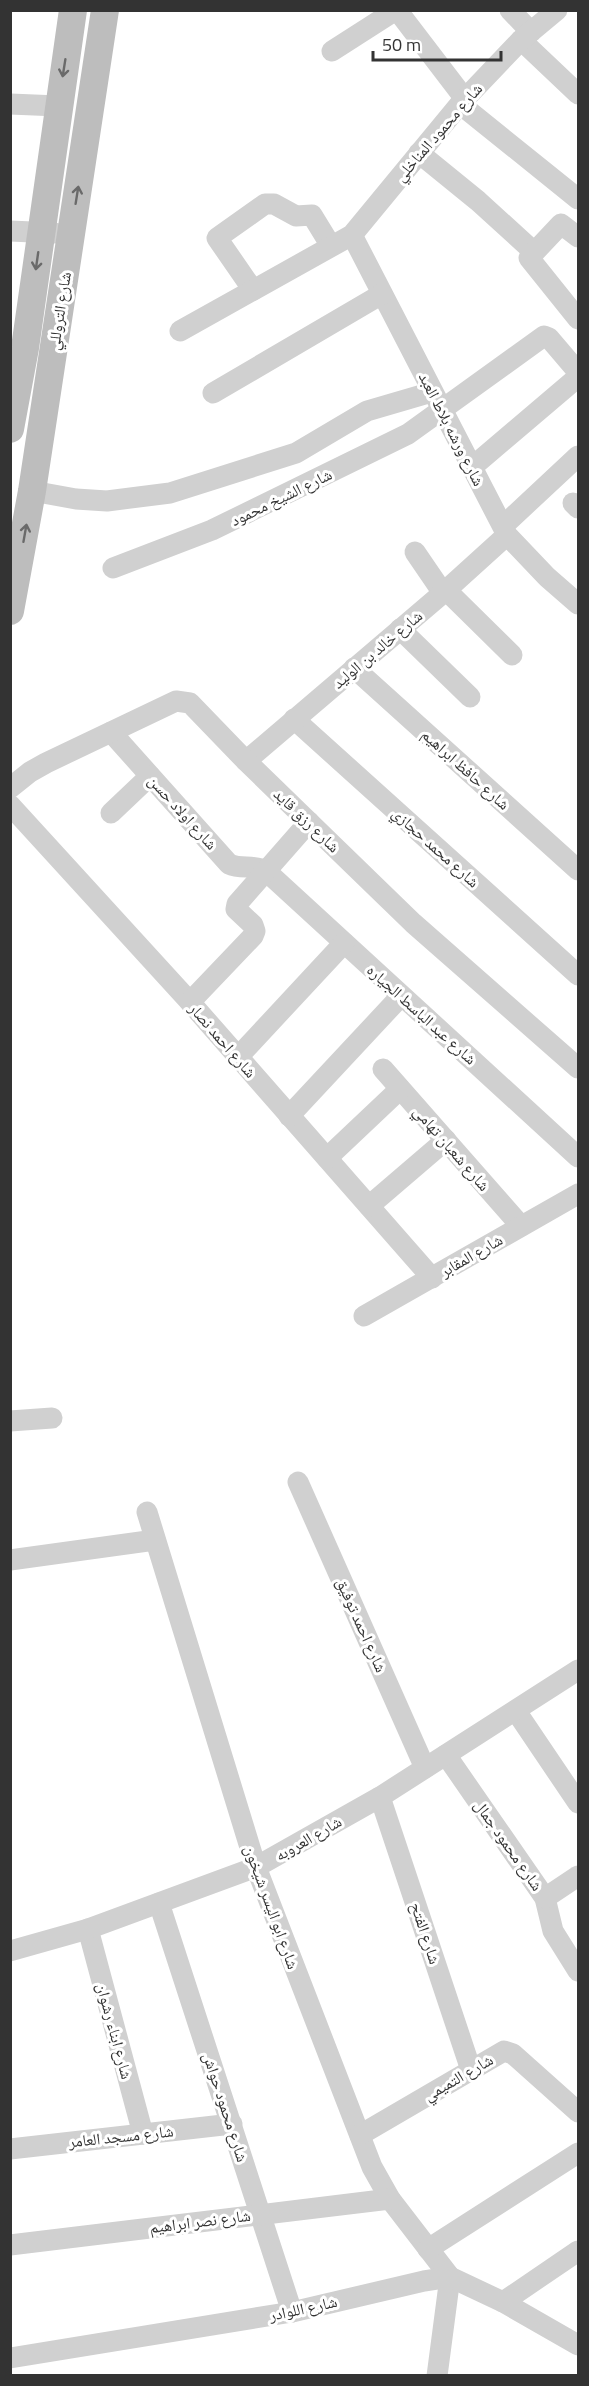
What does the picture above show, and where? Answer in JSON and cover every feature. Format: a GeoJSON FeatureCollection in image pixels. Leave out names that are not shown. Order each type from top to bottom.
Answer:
{"type":"FeatureCollection","features":[{"type":"Feature","properties":{"kind":"street","name":"شارع التروللي"},"geometry":{"type":"LineString","coordinates":[[10,429],[18,348],[40,232],[73,10]]}},
{"type":"Feature","properties":{"kind":"street","name":"شارع التروللي"},"geometry":{"type":"LineString","coordinates":[[10,611],[32,491],[105,10]]}},
{"type":"Feature","properties":{"kind":"street"},"geometry":{"type":"LineString","coordinates":[[332,51],[397,10],[463,101],[578,200]]}},
{"type":"Feature","properties":{"kind":"street"},"geometry":{"type":"LineString","coordinates":[[510,10],[526,36],[579,94]]}},
{"type":"Feature","properties":{"kind":"street","name":"شارع محمود المناخلي"},"geometry":{"type":"LineString","coordinates":[[352,235],[463,101],[526,36],[557,10]]}},
{"type":"Feature","properties":{"kind":"street"},"geometry":{"type":"LineString","coordinates":[[10,104],[58,106]]}},
{"type":"Feature","properties":{"kind":"street"},"geometry":{"type":"LineString","coordinates":[[419,153],[478,201],[534,252]]}},
{"type":"Feature","properties":{"kind":"street"},"geometry":{"type":"LineString","coordinates":[[253,290],[217,238],[265,204],[274,204],[296,216],[312,215],[331,246]]}},
{"type":"Feature","properties":{"kind":"street"},"geometry":{"type":"LineString","coordinates":[[579,237],[561,224],[529,258],[579,319]]}},
{"type":"Feature","properties":{"kind":"street"},"geometry":{"type":"LineString","coordinates":[[10,231],[70,234]]}},
{"type":"Feature","properties":{"kind":"street"},"geometry":{"type":"LineString","coordinates":[[180,331],[352,235]]}},
{"type":"Feature","properties":{"kind":"street","name":"شارع ورشه بلاط العبد"},"geometry":{"type":"LineString","coordinates":[[352,235],[505,530],[548,577],[579,604]]}},
{"type":"Feature","properties":{"kind":"street"},"geometry":{"type":"LineString","coordinates":[[213,393],[382,294]]}},
{"type":"Feature","properties":{"kind":"street","name":"شارع الشيخ محمود"},"geometry":{"type":"LineString","coordinates":[[113,568],[212,530],[408,434],[437,400],[544,336],[549,338],[579,372]]}},
{"type":"Feature","properties":{"kind":"street"},"geometry":{"type":"LineString","coordinates":[[471,468],[579,377]]}},
{"type":"Feature","properties":{"kind":"street"},"geometry":{"type":"LineString","coordinates":[[32,491],[76,499],[107,501],[170,493],[296,453],[367,411],[437,400]]}},
{"type":"Feature","properties":{"kind":"street","name":"شارع خالد بن الوليد"},"geometry":{"type":"LineString","coordinates":[[246,761],[445,591],[579,456]]}},
{"type":"Feature","properties":{"kind":"street"},"geometry":{"type":"LineString","coordinates":[[415,552],[445,591],[512,655]]}},
{"type":"Feature","properties":{"kind":"street"},"geometry":{"type":"LineString","coordinates":[[400,629],[470,697]]}},
{"type":"Feature","properties":{"kind":"street","name":"شارع حافظ ابراهيم"},"geometry":{"type":"LineString","coordinates":[[354,668],[579,870]]}},
{"type":"Feature","properties":{"kind":"street","name":"شارع رزق قايد"},"geometry":{"type":"LineString","coordinates":[[10,788],[46,763],[176,701],[183,700],[195,707],[246,761],[413,923],[579,1068]]}},
{"type":"Feature","properties":{"kind":"street","name":"شارع محمد حجازي"},"geometry":{"type":"LineString","coordinates":[[294,719],[579,975]]}},
{"type":"Feature","properties":{"kind":"street","name":"شارع اولاد حسن"},"geometry":{"type":"LineString","coordinates":[[111,732],[229,864],[235,867],[261,868],[266,871]]}},
{"type":"Feature","properties":{"kind":"street"},"geometry":{"type":"LineString","coordinates":[[111,813],[150,776]]}},
{"type":"Feature","properties":{"kind":"street","name":"شارع احمد نصار"},"geometry":{"type":"LineString","coordinates":[[10,805],[190,1002],[432,1278]]}},
{"type":"Feature","properties":{"kind":"street"},"geometry":{"type":"LineString","coordinates":[[190,1002],[253,936],[255,931],[253,925],[236,909],[236,906],[309,822]]}},
{"type":"Feature","properties":{"kind":"street","name":"شارع عبد الباسط الجياره"},"geometry":{"type":"LineString","coordinates":[[266,871],[579,1156]]}},
{"type":"Feature","properties":{"kind":"street"},"geometry":{"type":"LineString","coordinates":[[238,1057],[344,943]]}},
{"type":"Feature","properties":{"kind":"street"},"geometry":{"type":"LineString","coordinates":[[290,1116],[401,996]]}},
{"type":"Feature","properties":{"kind":"street","name":"شارع شعبان تهامي"},"geometry":{"type":"LineString","coordinates":[[383,1069],[521,1227]]}},
{"type":"Feature","properties":{"kind":"street"},"geometry":{"type":"LineString","coordinates":[[327,1158],[400,1089]]}},
{"type":"Feature","properties":{"kind":"street"},"geometry":{"type":"LineString","coordinates":[[369,1206],[446,1140]]}},
{"type":"Feature","properties":{"kind":"street","name":"شارع المقابر"},"geometry":{"type":"LineString","coordinates":[[364,1316],[579,1194]]}},
{"type":"Feature","properties":{"kind":"street"},"geometry":{"type":"LineString","coordinates":[[10,1421],[52,1418]]}},
{"type":"Feature","properties":{"kind":"street","name":"شارع احمد توفيق"},"geometry":{"type":"LineString","coordinates":[[298,1482],[425,1768]]}},
{"type":"Feature","properties":{"kind":"street","name":"شارع ابو اليسر شيخون"},"geometry":{"type":"LineString","coordinates":[[147,1512],[256,1867],[372,2167],[390,2199],[450,2277]]}},
{"type":"Feature","properties":{"kind":"street"},"geometry":{"type":"LineString","coordinates":[[10,1560],[155,1540]]}},
{"type":"Feature","properties":{"kind":"street","name":"شارع العروبه"},"geometry":{"type":"LineString","coordinates":[[10,1951],[88,1929],[256,1867],[380,1797],[579,1670]]}},
{"type":"Feature","properties":{"kind":"street"},"geometry":{"type":"LineString","coordinates":[[516,1711],[579,1803]]}},
{"type":"Feature","properties":{"kind":"street","name":"شارع محمود جمال"},"geometry":{"type":"LineString","coordinates":[[446,1755],[545,1898],[553,1931],[579,1971]]}},
{"type":"Feature","properties":{"kind":"street","name":"شارع الفتح"},"geometry":{"type":"LineString","coordinates":[[380,1797],[471,2070]]}},
{"type":"Feature","properties":{"kind":"street"},"geometry":{"type":"LineString","coordinates":[[545,1898],[579,1876]]}},
{"type":"Feature","properties":{"kind":"street","name":"شارع محمود حواش"},"geometry":{"type":"LineString","coordinates":[[159,1902],[292,2312]]}},
{"type":"Feature","properties":{"kind":"street","name":"شارع ابناء رشوان"},"geometry":{"type":"LineString","coordinates":[[88,1929],[143,2134]]}},
{"type":"Feature","properties":{"kind":"street","name":"شارع التميمي"},"geometry":{"type":"LineString","coordinates":[[360,2135],[504,2051],[509,2051],[579,2112]]}},
{"type":"Feature","properties":{"kind":"street","name":"شارع مسجد العامر"},"geometry":{"type":"LineString","coordinates":[[10,2149],[232,2124]]}},
{"type":"Feature","properties":{"kind":"street"},"geometry":{"type":"LineString","coordinates":[[428,2249],[579,2153]]}},
{"type":"Feature","properties":{"kind":"street","name":"شارع نصر ابراهيم"},"geometry":{"type":"LineString","coordinates":[[10,2245],[390,2199]]}},
{"type":"Feature","properties":{"kind":"street"},"geometry":{"type":"LineString","coordinates":[[503,2302],[579,2251]]}},
{"type":"Feature","properties":{"kind":"street"},"geometry":{"type":"LineString","coordinates":[[437,2376],[450,2277],[503,2302],[579,2345]]}},
{"type":"Feature","properties":{"kind":"street","name":"شارع اللوادر"},"geometry":{"type":"LineString","coordinates":[[10,2358],[292,2312],[450,2277]]}}]}
